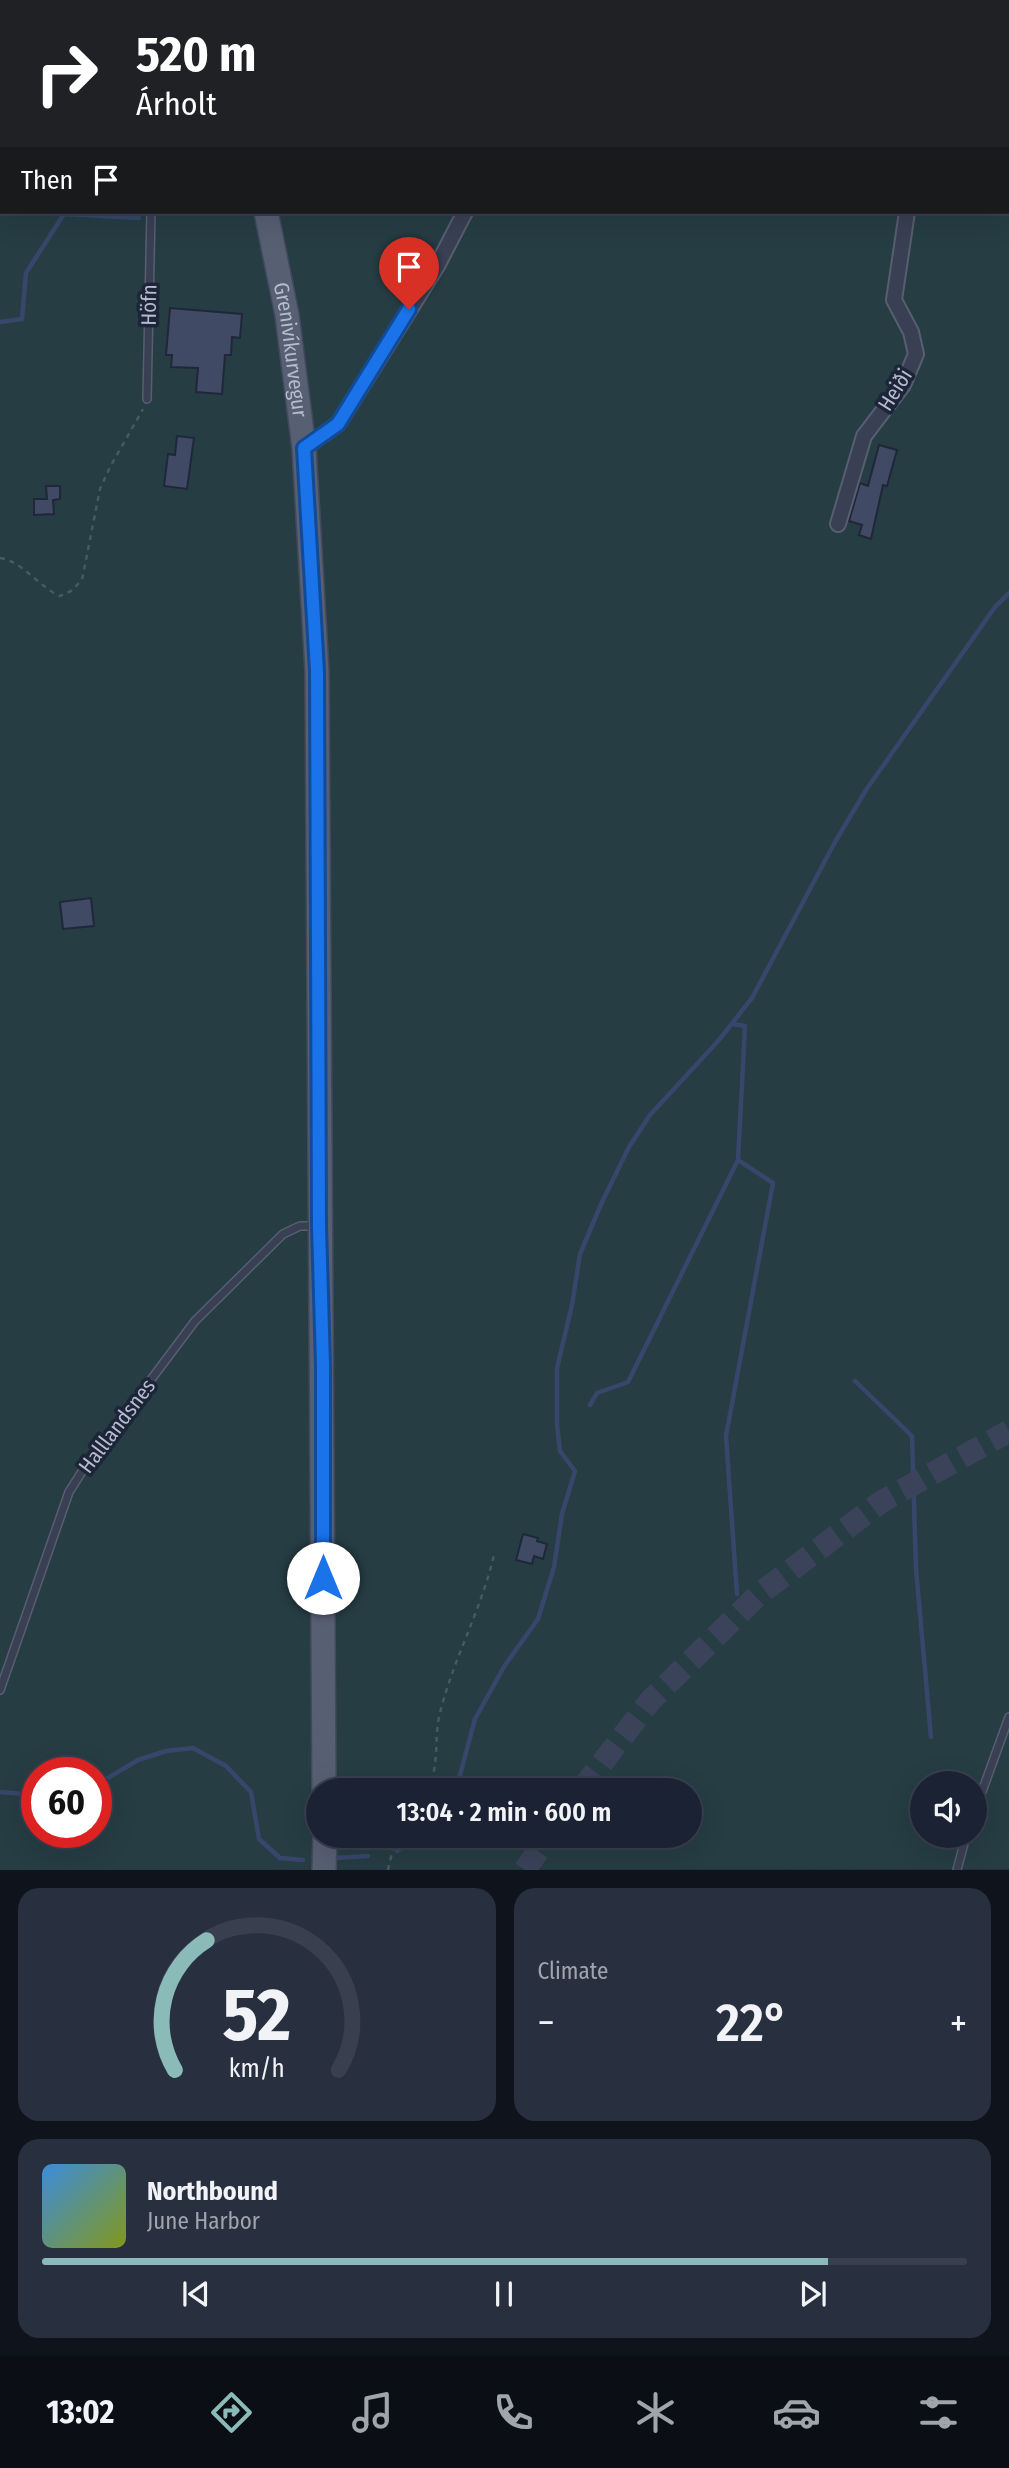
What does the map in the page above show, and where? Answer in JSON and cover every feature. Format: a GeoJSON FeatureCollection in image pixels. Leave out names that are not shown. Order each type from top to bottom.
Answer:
{"type":"FeatureCollection","features":[{"type":"Feature","properties":{"kind":"main road","name":"Grenivíkurvegur"},"geometry":{"type":"LineString","coordinates":[[266,214],[287,315],[304,448],[317,671],[324,1778]]}},
{"type":"Feature","properties":{"kind":"main road"},"geometry":{"type":"LineString","coordinates":[[324,1870],[325,1848]]}},
{"type":"Feature","properties":{"kind":"street"},"geometry":{"type":"LineString","coordinates":[[304,448],[338,424],[437,266],[464,214]]}},
{"type":"Feature","properties":{"kind":"street","name":"Heiði"},"geometry":{"type":"LineString","coordinates":[[838,524],[864,436],[903,384],[916,354],[911,332],[894,300],[907,214]]}},
{"type":"Feature","properties":{"kind":"lane","name":"Höfn"},"geometry":{"type":"LineString","coordinates":[[147,399],[151,214]]}},
{"type":"Feature","properties":{"kind":"lane","name":"Halllandsnes"},"geometry":{"type":"LineString","coordinates":[[0,1690],[69,1492],[83,1470],[195,1321],[283,1234],[300,1226],[319,1226]]}},
{"type":"Feature","properties":{"kind":"lane"},"geometry":{"type":"LineString","coordinates":[[987,1778],[1009,1717]]}},
{"type":"Feature","properties":{"kind":"lane"},"geometry":{"type":"LineString","coordinates":[[957,1870],[963,1848]]}},
{"type":"Feature","properties":{"kind":"path"},"geometry":{"type":"LineString","coordinates":[[0,558],[4,557],[22,568],[46,590],[60,596],[71,591],[82,580],[100,489],[147,399]]}},
{"type":"Feature","properties":{"kind":"path"},"geometry":{"type":"LineString","coordinates":[[431,1778],[435,1767],[434,1745],[439,1718],[450,1678],[479,1608],[494,1555]]}},
{"type":"Feature","properties":{"kind":"path"},"geometry":{"type":"LineString","coordinates":[[388,1870],[393,1848]]}},
{"type":"Feature","properties":{"kind":"shaded area"},"geometry":{"type":"Polygon","coordinates":[[[0,214],[1009,214],[1009,1869],[0,1870],[0,214]]]}},
{"type":"Feature","properties":{"kind":"building"},"geometry":{"type":"Polygon","coordinates":[[[170,308],[242,314],[240,338],[232,337],[231,355],[225,355],[222,394],[196,392],[198,368],[171,367],[172,355],[166,355],[170,308]]]}},
{"type":"Feature","properties":{"kind":"building"},"geometry":{"type":"Polygon","coordinates":[[[177,436],[194,438],[187,489],[164,486],[168,454],[175,455],[177,436]]]}},
{"type":"Feature","properties":{"kind":"building"},"geometry":{"type":"Polygon","coordinates":[[[879,445],[897,450],[887,486],[883,485],[871,539],[859,535],[862,525],[849,521],[860,483],[868,486],[879,445]]]}},
{"type":"Feature","properties":{"kind":"building"},"geometry":{"type":"Polygon","coordinates":[[[46,486],[60,486],[60,499],[53,500],[54,514],[34,515],[34,499],[47,499],[46,486]]]}},
{"type":"Feature","properties":{"kind":"building"},"geometry":{"type":"Polygon","coordinates":[[[91,898],[94,926],[63,929],[60,902],[91,898]]]}},
{"type":"Feature","properties":{"kind":"building"},"geometry":{"type":"Polygon","coordinates":[[[523,1534],[547,1544],[543,1559],[534,1556],[532,1564],[516,1560],[523,1534]]]}},
{"type":"Feature","properties":{"kind":"waterway"},"geometry":{"type":"LineString","coordinates":[[0,322],[22,319],[26,273],[64,214],[139,218]]}},
{"type":"Feature","properties":{"kind":"waterway"},"geometry":{"type":"LineString","coordinates":[[459,1778],[475,1719],[505,1665],[538,1619],[554,1567],[562,1514],[575,1471],[560,1451],[557,1368],[572,1305],[580,1254],[602,1202],[629,1147],[650,1115],[719,1040],[752,998],[835,842],[866,790],[995,607],[1009,593]]}},
{"type":"Feature","properties":{"kind":"waterway"},"geometry":{"type":"LineString","coordinates":[[590,1405],[597,1393],[628,1382],[738,1160],[745,1026],[732,1024]]}},
{"type":"Feature","properties":{"kind":"waterway"},"geometry":{"type":"LineString","coordinates":[[737,1594],[726,1436],[773,1183],[738,1160]]}},
{"type":"Feature","properties":{"kind":"waterway"},"geometry":{"type":"LineString","coordinates":[[855,1381],[912,1436],[916,1569],[931,1737]]}},
{"type":"Feature","properties":{"kind":"waterway"},"geometry":{"type":"LineString","coordinates":[[112,1775],[138,1760],[166,1751],[193,1748],[226,1766],[251,1792],[259,1839],[280,1858],[303,1860]]}},
{"type":"Feature","properties":{"kind":"waterway"},"geometry":{"type":"LineString","coordinates":[[0,1792],[21,1794]]}},
{"type":"Feature","properties":{"kind":"waterway"},"geometry":{"type":"LineString","coordinates":[[397,1851],[401,1848]]}},
{"type":"Feature","properties":{"kind":"waterway"},"geometry":{"type":"LineString","coordinates":[[335,1858],[368,1856]]}},
{"type":"Feature","properties":{"kind":"tunnel"},"geometry":{"type":"LineString","coordinates":[[590,1778],[651,1700],[758,1595],[881,1502],[1009,1431]]}},
{"type":"Feature","properties":{"kind":"tunnel"},"geometry":{"type":"LineString","coordinates":[[525,1870],[540,1848]]}},
{"type":"Feature","properties":{"kind":"route"},"geometry":{"type":"LineString","coordinates":[[323,1578],[317,671],[304,448],[338,424],[409,309]]}}]}
